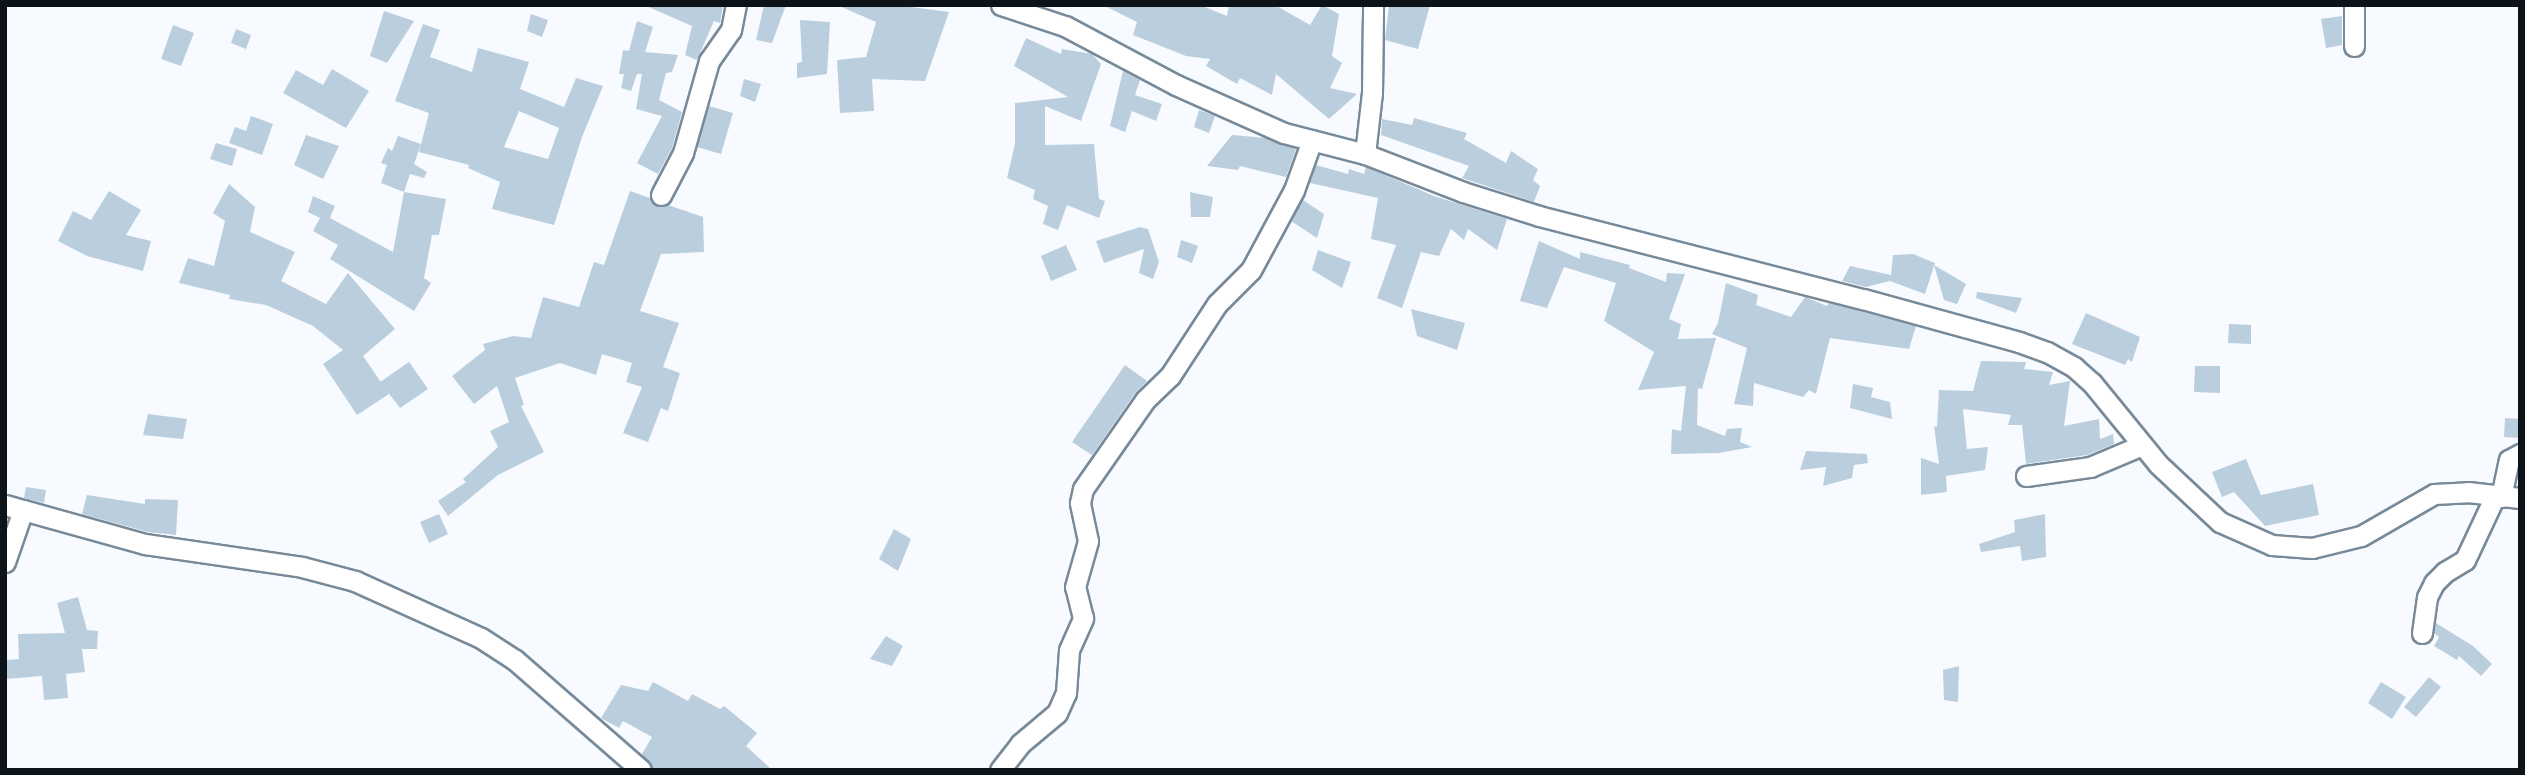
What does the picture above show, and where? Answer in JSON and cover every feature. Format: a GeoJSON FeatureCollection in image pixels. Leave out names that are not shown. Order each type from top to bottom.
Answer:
{"type":"FeatureCollection","features":[{"type":"Feature","properties":{"kind":"street"},"geometry":{"type":"LineString","coordinates":[[662,195],[683,153],[709,61],[731,30],[736,5]]}},
{"type":"Feature","properties":{"kind":"street"},"geometry":{"type":"LineString","coordinates":[[1001,5],[1065,26],[1233,112],[1284,133],[1365,154],[1463,192],[1539,216],[2019,342],[2074,366],[2092,383],[2142,445],[2220,522],[2272,545],[2312,548],[2361,536],[2434,494],[2468,492],[2502,497]]}},
{"type":"Feature","properties":{"kind":"street"},"geometry":{"type":"LineString","coordinates":[[1365,154],[1372,93],[1373,5]]}},
{"type":"Feature","properties":{"kind":"street"},"geometry":{"type":"LineString","coordinates":[[2354,5],[2354,46]]}},
{"type":"Feature","properties":{"kind":"street"},"geometry":{"type":"LineString","coordinates":[[1000,770],[1020,744],[1057,713],[1066,693],[1069,650],[1083,618],[1075,587],[1088,541],[1080,503],[1083,489],[1145,400],[1170,376],[1217,304],[1251,270],[1294,190],[1312,140]]}},
{"type":"Feature","properties":{"kind":"street"},"geometry":{"type":"LineString","coordinates":[[2026,476],[2090,467],[2142,445]]}},
{"type":"Feature","properties":{"kind":"street"},"geometry":{"type":"LineString","coordinates":[[2423,633],[2427,597],[2434,583],[2445,572],[2465,560],[2502,497],[2509,460],[2520,454]]}},
{"type":"Feature","properties":{"kind":"street"},"geometry":{"type":"LineString","coordinates":[[5,562],[14,507],[145,544],[290,565],[355,581],[440,618],[515,660],[641,770]]}},
{"type":"Feature","properties":{"kind":"building"},"geometry":{"type":"Polygon","coordinates":[[[644,5],[723,5],[720,23],[714,21],[697,60],[685,55],[692,26],[644,5]]]}},
{"type":"Feature","properties":{"kind":"building"},"geometry":{"type":"Polygon","coordinates":[[[764,5],[786,5],[772,43],[756,40],[764,5]]]}},
{"type":"Feature","properties":{"kind":"building"},"geometry":{"type":"Polygon","coordinates":[[[837,5],[896,5],[949,12],[925,81],[872,79],[874,111],[840,113],[837,60],[866,57],[876,22],[837,5]]]}},
{"type":"Feature","properties":{"kind":"building"},"geometry":{"type":"Polygon","coordinates":[[[1103,5],[1200,5],[1227,16],[1229,5],[1275,5],[1310,25],[1322,5],[1339,14],[1332,56],[1342,63],[1330,88],[1357,94],[1329,119],[1276,74],[1272,95],[1240,78],[1237,84],[1206,66],[1210,59],[1186,56],[1133,35],[1137,22],[1103,5]]]}},
{"type":"Feature","properties":{"kind":"building"},"geometry":{"type":"Polygon","coordinates":[[[1389,5],[1430,5],[1418,49],[1385,40],[1389,5]]]}},
{"type":"Feature","properties":{"kind":"building"},"geometry":{"type":"Polygon","coordinates":[[[384,11],[414,21],[387,63],[370,56],[384,11]]]}},
{"type":"Feature","properties":{"kind":"building"},"geometry":{"type":"Polygon","coordinates":[[[531,14],[548,20],[542,37],[527,31],[531,14]]]}},
{"type":"Feature","properties":{"kind":"building"},"geometry":{"type":"Polygon","coordinates":[[[2342,16],[2342,45],[2326,48],[2321,19],[2342,16]]]}},
{"type":"Feature","properties":{"kind":"building"},"geometry":{"type":"Polygon","coordinates":[[[800,20],[830,22],[827,74],[797,78],[797,63],[802,62],[800,20]]]}},
{"type":"Feature","properties":{"kind":"building"},"geometry":{"type":"Polygon","coordinates":[[[637,21],[653,27],[645,52],[678,55],[672,72],[666,73],[659,100],[682,112],[672,148],[658,174],[637,163],[662,116],[636,109],[642,74],[637,74],[631,91],[621,88],[624,74],[619,74],[623,50],[629,51],[637,21]]]}},
{"type":"Feature","properties":{"kind":"building"},"geometry":{"type":"Polygon","coordinates":[[[423,24],[440,30],[430,57],[472,72],[478,48],[529,62],[520,89],[564,107],[576,78],[603,86],[582,137],[554,225],[492,209],[500,182],[468,168],[469,165],[419,152],[429,113],[395,101],[423,24]],[[519,111],[504,147],[548,159],[559,128],[519,111]]]}},
{"type":"Feature","properties":{"kind":"building"},"geometry":{"type":"Polygon","coordinates":[[[173,25],[194,33],[181,66],[161,59],[173,25]]]}},
{"type":"Feature","properties":{"kind":"building"},"geometry":{"type":"Polygon","coordinates":[[[236,29],[251,35],[246,49],[231,43],[236,29]]]}},
{"type":"Feature","properties":{"kind":"building"},"geometry":{"type":"Polygon","coordinates":[[[1026,38],[1061,54],[1062,49],[1092,54],[1101,64],[1081,121],[1045,106],[1045,145],[1094,144],[1099,199],[1105,201],[1099,218],[1067,205],[1058,230],[1043,224],[1048,206],[1033,199],[1035,190],[1007,178],[1015,144],[1015,103],[1068,97],[1014,66],[1026,38]]]}},
{"type":"Feature","properties":{"kind":"building"},"geometry":{"type":"Polygon","coordinates":[[[332,69],[369,91],[346,128],[283,93],[296,70],[323,85],[332,69]]]}},
{"type":"Feature","properties":{"kind":"building"},"geometry":{"type":"Polygon","coordinates":[[[1123,71],[1140,80],[1135,95],[1162,104],[1156,121],[1132,111],[1125,132],[1110,126],[1123,71]]]}},
{"type":"Feature","properties":{"kind":"building"},"geometry":{"type":"Polygon","coordinates":[[[744,79],[761,84],[755,102],[740,96],[744,79]]]}},
{"type":"Feature","properties":{"kind":"building"},"geometry":{"type":"Polygon","coordinates":[[[709,106],[733,113],[721,154],[697,147],[709,106]]]}},
{"type":"Feature","properties":{"kind":"building"},"geometry":{"type":"Polygon","coordinates":[[[1199,110],[1215,116],[1209,133],[1194,127],[1199,110]]]}},
{"type":"Feature","properties":{"kind":"building"},"geometry":{"type":"Polygon","coordinates":[[[251,116],[273,124],[262,155],[229,143],[235,127],[246,131],[251,116]]]}},
{"type":"Feature","properties":{"kind":"building"},"geometry":{"type":"Polygon","coordinates":[[[1414,118],[1467,133],[1464,139],[1506,163],[1511,151],[1538,169],[1533,180],[1540,186],[1534,202],[1462,178],[1469,166],[1381,135],[1382,119],[1412,125],[1414,118]]]}},
{"type":"Feature","properties":{"kind":"building"},"geometry":{"type":"Polygon","coordinates":[[[306,135],[339,146],[323,179],[294,165],[306,135]]]}},
{"type":"Feature","properties":{"kind":"building"},"geometry":{"type":"Polygon","coordinates":[[[1232,135],[1266,138],[1296,149],[1286,177],[1240,166],[1238,170],[1207,166],[1232,135]]]}},
{"type":"Feature","properties":{"kind":"building"},"geometry":{"type":"Polygon","coordinates":[[[398,136],[421,144],[414,164],[427,172],[424,178],[410,174],[404,192],[381,183],[387,165],[381,163],[388,148],[392,151],[398,136]]]}},
{"type":"Feature","properties":{"kind":"building"},"geometry":{"type":"Polygon","coordinates":[[[216,143],[237,149],[232,166],[210,159],[216,143]]]}},
{"type":"Feature","properties":{"kind":"building"},"geometry":{"type":"Polygon","coordinates":[[[1316,165],[1348,174],[1349,169],[1364,174],[1366,167],[1434,196],[1507,219],[1497,250],[1468,229],[1464,240],[1451,229],[1439,256],[1421,252],[1402,308],[1377,298],[1396,245],[1371,239],[1378,198],[1310,183],[1316,165]]]}},
{"type":"Feature","properties":{"kind":"building"},"geometry":{"type":"Polygon","coordinates":[[[229,184],[255,207],[250,232],[295,252],[281,281],[326,304],[348,273],[395,329],[363,356],[389,394],[357,415],[323,364],[343,350],[313,326],[266,305],[229,299],[230,295],[179,283],[188,258],[214,266],[225,221],[213,213],[229,184]]]}},
{"type":"Feature","properties":{"kind":"building"},"geometry":{"type":"Polygon","coordinates":[[[109,191],[141,210],[126,235],[151,241],[143,271],[87,256],[58,241],[73,211],[91,220],[109,191]]]}},
{"type":"Feature","properties":{"kind":"building"},"geometry":{"type":"Polygon","coordinates":[[[630,191],[650,198],[656,206],[668,205],[703,217],[704,252],[661,254],[640,311],[679,323],[663,367],[680,373],[668,411],[661,408],[648,442],[623,433],[642,387],[626,382],[632,363],[602,354],[596,375],[560,363],[515,378],[524,405],[521,406],[544,452],[498,475],[448,516],[438,501],[466,482],[463,479],[498,447],[490,431],[509,422],[497,386],[474,404],[452,376],[485,350],[483,344],[513,336],[531,338],[543,297],[579,307],[594,262],[604,265],[630,191]]]}},
{"type":"Feature","properties":{"kind":"building"},"geometry":{"type":"Polygon","coordinates":[[[404,192],[446,199],[439,235],[432,235],[424,278],[431,283],[414,311],[330,259],[338,245],[313,231],[320,218],[308,212],[313,196],[335,206],[330,218],[393,252],[404,192]]]}},
{"type":"Feature","properties":{"kind":"building"},"geometry":{"type":"Polygon","coordinates":[[[1190,192],[1213,197],[1210,217],[1191,217],[1190,192]]]}},
{"type":"Feature","properties":{"kind":"building"},"geometry":{"type":"Polygon","coordinates":[[[1303,200],[1324,214],[1317,238],[1291,221],[1303,200]]]}},
{"type":"Feature","properties":{"kind":"building"},"geometry":{"type":"Polygon","coordinates":[[[1140,227],[1148,229],[1159,262],[1153,279],[1139,273],[1144,249],[1104,263],[1096,241],[1140,227]]]}},
{"type":"Feature","properties":{"kind":"building"},"geometry":{"type":"Polygon","coordinates":[[[1181,240],[1198,246],[1192,263],[1177,257],[1181,240]]]}},
{"type":"Feature","properties":{"kind":"building"},"geometry":{"type":"Polygon","coordinates":[[[1539,241],[1580,259],[1580,252],[1630,265],[1629,268],[1666,282],[1667,273],[1685,274],[1669,319],[1681,324],[1678,339],[1716,338],[1702,389],[1698,388],[1697,425],[1725,436],[1727,429],[1742,428],[1740,442],[1752,447],[1719,453],[1671,454],[1672,429],[1681,431],[1686,386],[1638,390],[1654,352],[1604,321],[1616,283],[1564,267],[1547,308],[1520,301],[1539,241]]]}},
{"type":"Feature","properties":{"kind":"building"},"geometry":{"type":"Polygon","coordinates":[[[1066,245],[1077,270],[1051,281],[1041,256],[1066,245]]]}},
{"type":"Feature","properties":{"kind":"building"},"geometry":{"type":"Polygon","coordinates":[[[1318,250],[1351,262],[1342,288],[1312,270],[1318,250]]]}},
{"type":"Feature","properties":{"kind":"building"},"geometry":{"type":"Polygon","coordinates":[[[1913,254],[1935,263],[1925,294],[1890,281],[1866,287],[1842,281],[1850,266],[1891,275],[1893,255],[1913,254]]]}},
{"type":"Feature","properties":{"kind":"building"},"geometry":{"type":"Polygon","coordinates":[[[1934,265],[1966,284],[1957,304],[1944,300],[1934,265]]]}},
{"type":"Feature","properties":{"kind":"building"},"geometry":{"type":"Polygon","coordinates":[[[1726,283],[1758,295],[1756,305],[1791,317],[1805,297],[1827,306],[1829,303],[1916,326],[1909,349],[1830,338],[1816,394],[1809,390],[1803,397],[1754,383],[1753,406],[1734,404],[1747,348],[1712,334],[1718,323],[1726,283]]]}},
{"type":"Feature","properties":{"kind":"building"},"geometry":{"type":"Polygon","coordinates":[[[1977,292],[2022,298],[2016,313],[1976,298],[1977,292]]]}},
{"type":"Feature","properties":{"kind":"building"},"geometry":{"type":"Polygon","coordinates":[[[1411,309],[1465,323],[1457,350],[1417,336],[1411,309]]]}},
{"type":"Feature","properties":{"kind":"building"},"geometry":{"type":"Polygon","coordinates":[[[2086,313],[2140,337],[2132,362],[2128,359],[2125,365],[2072,344],[2086,313]]]}},
{"type":"Feature","properties":{"kind":"building"},"geometry":{"type":"Polygon","coordinates":[[[2229,324],[2251,325],[2251,344],[2228,343],[2229,324]]]}},
{"type":"Feature","properties":{"kind":"building"},"geometry":{"type":"Polygon","coordinates":[[[1981,361],[2026,362],[2024,369],[2053,372],[2049,385],[2070,381],[2064,426],[2099,419],[2100,439],[2113,434],[2114,444],[2087,455],[2026,464],[2022,425],[2008,425],[2011,415],[1963,409],[1967,449],[1988,447],[1985,470],[1946,476],[1947,492],[1921,495],[1921,458],[1939,464],[1934,426],[1937,427],[1939,390],[1973,391],[1981,361]]]}},
{"type":"Feature","properties":{"kind":"building"},"geometry":{"type":"Polygon","coordinates":[[[409,362],[428,389],[400,408],[380,382],[409,362]]]}},
{"type":"Feature","properties":{"kind":"building"},"geometry":{"type":"Polygon","coordinates":[[[1125,365],[1147,381],[1135,393],[1092,455],[1072,442],[1125,365]]]}},
{"type":"Feature","properties":{"kind":"building"},"geometry":{"type":"Polygon","coordinates":[[[2195,366],[2220,366],[2220,393],[2194,392],[2195,366]]]}},
{"type":"Feature","properties":{"kind":"building"},"geometry":{"type":"Polygon","coordinates":[[[1853,384],[1873,388],[1871,397],[1890,402],[1892,419],[1850,408],[1853,384]]]}},
{"type":"Feature","properties":{"kind":"building"},"geometry":{"type":"Polygon","coordinates":[[[148,414],[187,419],[183,439],[143,435],[148,414]]]}},
{"type":"Feature","properties":{"kind":"building"},"geometry":{"type":"Polygon","coordinates":[[[2505,418],[2520,419],[2520,438],[2504,437],[2505,418]]]}},
{"type":"Feature","properties":{"kind":"building"},"geometry":{"type":"Polygon","coordinates":[[[1806,451],[1867,454],[1868,463],[1854,465],[1852,478],[1823,486],[1826,467],[1800,470],[1806,451]]]}},
{"type":"Feature","properties":{"kind":"building"},"geometry":{"type":"Polygon","coordinates":[[[2246,459],[2261,495],[2313,484],[2319,515],[2265,526],[2234,492],[2222,497],[2212,472],[2246,459]]]}},
{"type":"Feature","properties":{"kind":"building"},"geometry":{"type":"Polygon","coordinates":[[[26,487],[46,490],[44,503],[24,498],[26,487]]]}},
{"type":"Feature","properties":{"kind":"building"},"geometry":{"type":"Polygon","coordinates":[[[87,495],[145,504],[145,499],[178,500],[176,535],[148,532],[82,514],[87,495]]]}},
{"type":"Feature","properties":{"kind":"building"},"geometry":{"type":"Polygon","coordinates":[[[439,514],[448,534],[429,543],[420,522],[439,514]]]}},
{"type":"Feature","properties":{"kind":"building"},"geometry":{"type":"Polygon","coordinates":[[[2045,514],[2046,557],[2022,561],[2020,546],[1981,552],[1979,544],[2015,532],[2014,520],[2045,514]]]}},
{"type":"Feature","properties":{"kind":"building"},"geometry":{"type":"Polygon","coordinates":[[[894,529],[911,539],[898,571],[879,559],[894,529]]]}},
{"type":"Feature","properties":{"kind":"building"},"geometry":{"type":"Polygon","coordinates":[[[78,597],[87,630],[98,631],[97,649],[82,649],[85,672],[66,674],[68,698],[44,700],[42,676],[6,679],[5,660],[19,659],[18,634],[65,633],[57,603],[78,597]]]}},
{"type":"Feature","properties":{"kind":"building"},"geometry":{"type":"Polygon","coordinates":[[[2436,623],[2473,646],[2492,664],[2481,676],[2459,656],[2457,660],[2434,646],[2439,637],[2434,633],[2436,623]]]}},
{"type":"Feature","properties":{"kind":"building"},"geometry":{"type":"Polygon","coordinates":[[[886,636],[903,646],[892,666],[870,659],[886,636]]]}},
{"type":"Feature","properties":{"kind":"building"},"geometry":{"type":"Polygon","coordinates":[[[1959,666],[1958,702],[1944,700],[1943,670],[1959,666]]]}},
{"type":"Feature","properties":{"kind":"building"},"geometry":{"type":"Polygon","coordinates":[[[2429,677],[2441,687],[2416,717],[2404,707],[2429,677]]]}},
{"type":"Feature","properties":{"kind":"building"},"geometry":{"type":"Polygon","coordinates":[[[653,682],[688,701],[692,694],[720,709],[724,706],[757,733],[746,746],[772,770],[653,770],[642,754],[652,737],[623,721],[619,728],[601,718],[621,685],[648,691],[653,682]]]}},
{"type":"Feature","properties":{"kind":"building"},"geometry":{"type":"Polygon","coordinates":[[[2381,682],[2406,697],[2392,719],[2368,703],[2381,682]]]}}]}
